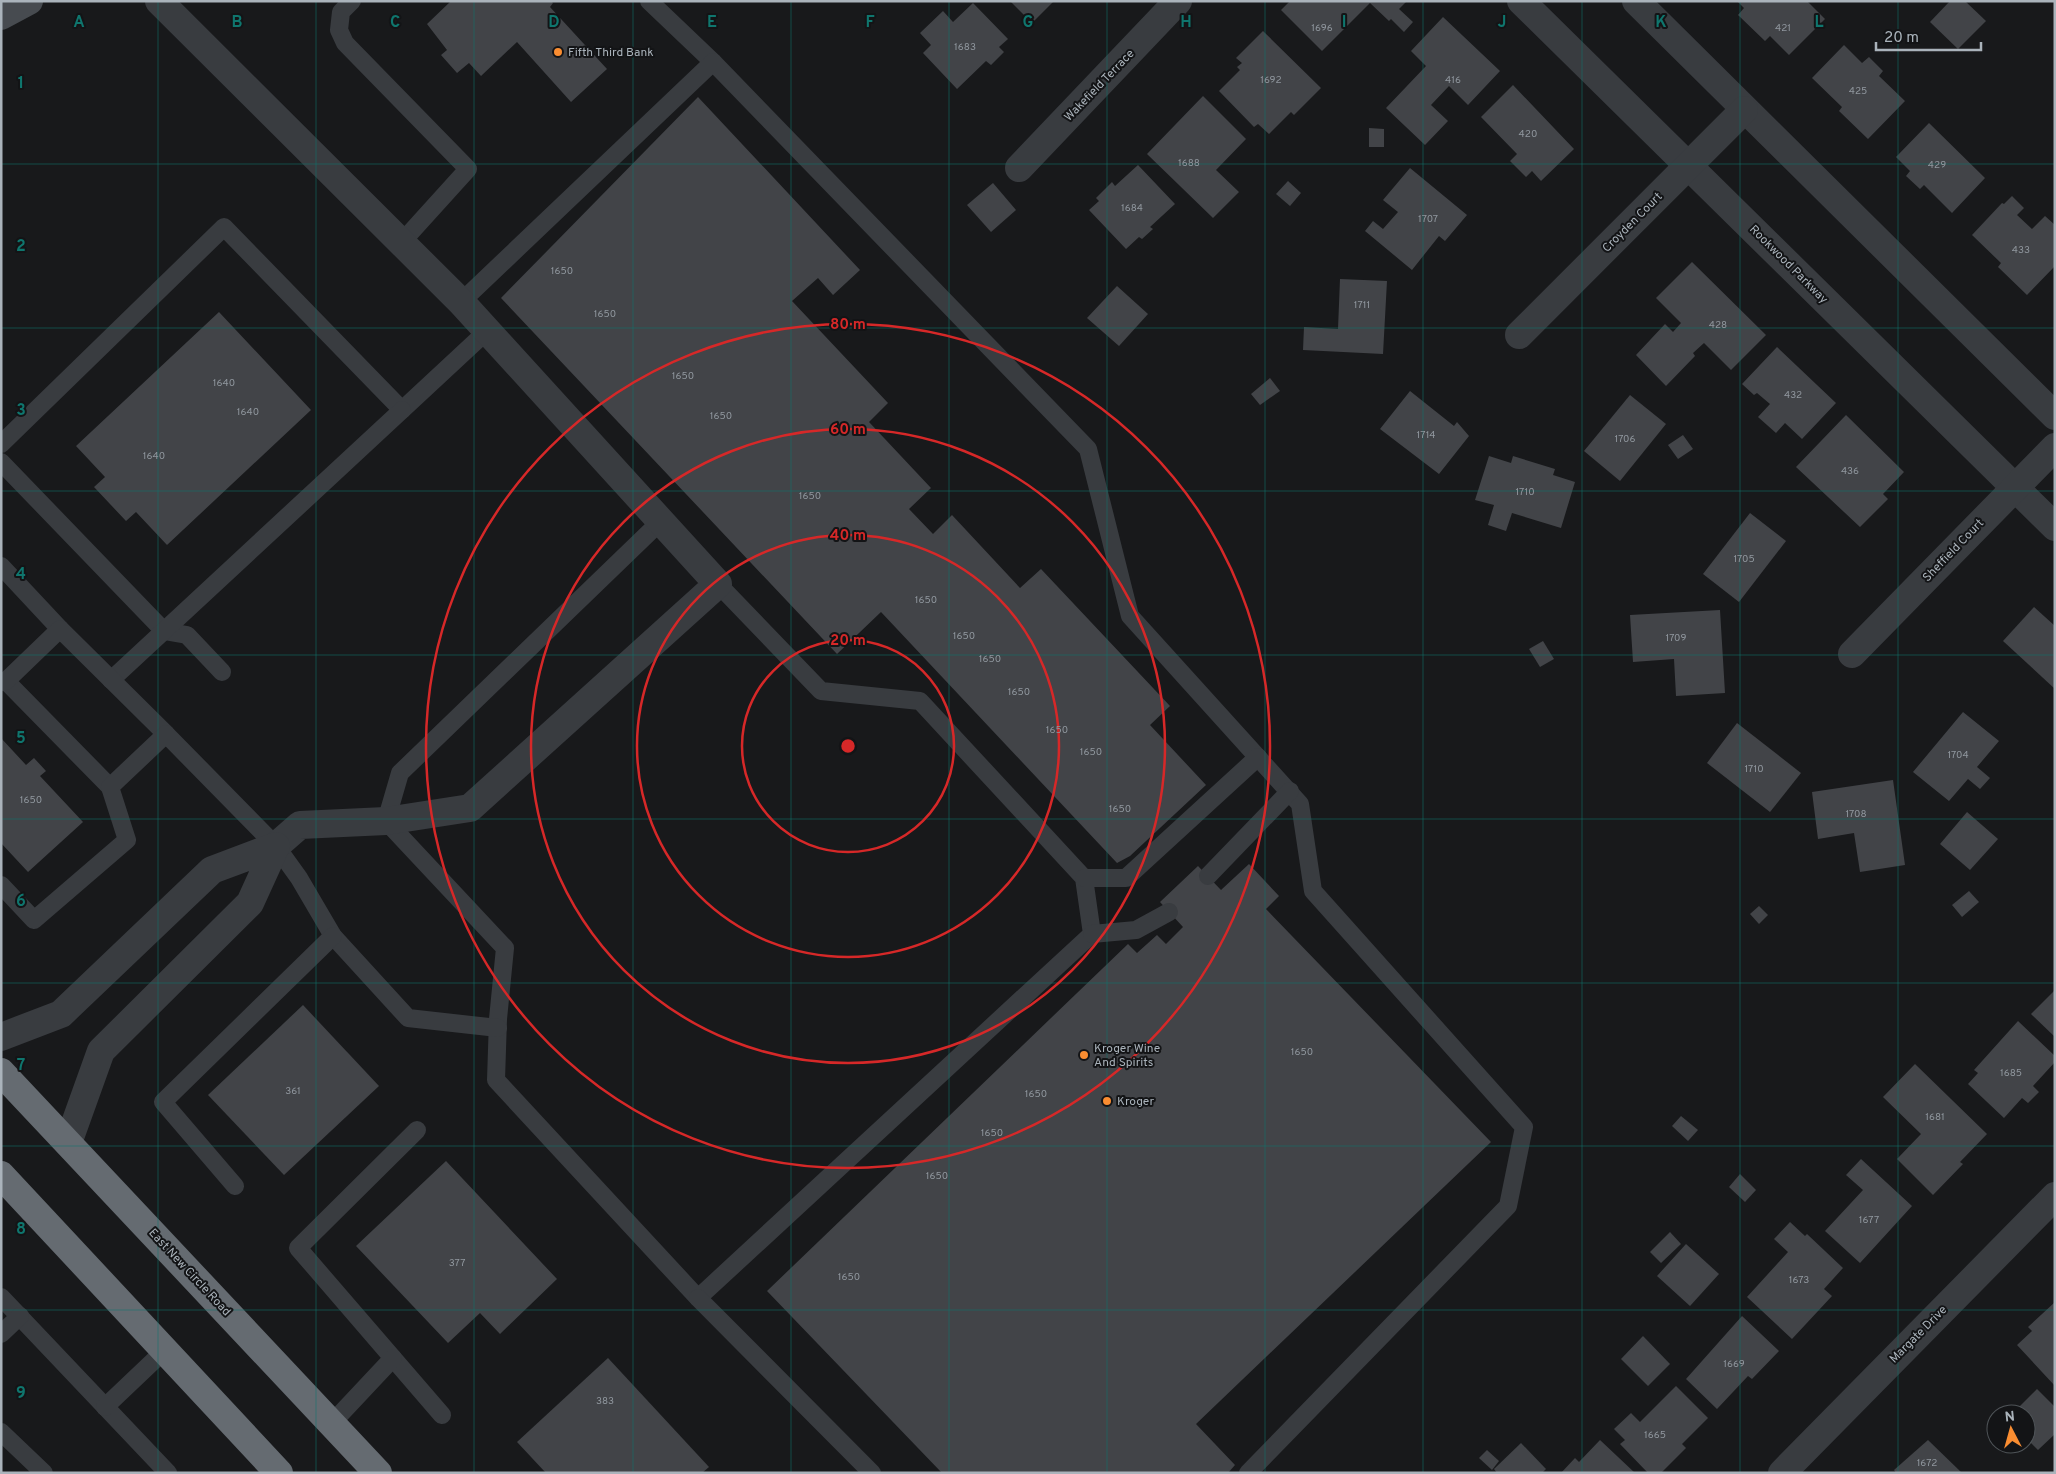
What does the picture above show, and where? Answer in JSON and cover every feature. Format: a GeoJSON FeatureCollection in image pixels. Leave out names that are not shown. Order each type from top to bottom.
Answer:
{"type":"FeatureCollection","features":[{"type":"Feature","properties":{"kind":"highway","name":"East New Circle Road"},"geometry":{"type":"LineString","coordinates":[[1,1072],[378,1473]]}},
{"type":"Feature","properties":{"kind":"highway"},"geometry":{"type":"LineString","coordinates":[[1,1175],[280,1473]]}},
{"type":"Feature","properties":{"kind":"main road"},"geometry":{"type":"LineString","coordinates":[[1,16],[29,1]]}},
{"type":"Feature","properties":{"kind":"street"},"geometry":{"type":"LineString","coordinates":[[1,1037],[61,1014],[212,870],[276,846],[300,825],[386,821],[470,808],[718,584],[461,302],[159,1]]}},
{"type":"Feature","properties":{"kind":"street","name":"Wakefield Terrace"},"geometry":{"type":"LineString","coordinates":[[1019,168],[1178,1]]}},
{"type":"Feature","properties":{"kind":"street","name":"Rookwood Parkway"},"geometry":{"type":"LineString","coordinates":[[1521,1],[1690,165],[2013,488],[2055,527]]}},
{"type":"Feature","properties":{"kind":"street"},"geometry":{"type":"LineString","coordinates":[[1636,1],[2055,416]]}},
{"type":"Feature","properties":{"kind":"street","name":"Croyden Court"},"geometry":{"type":"LineString","coordinates":[[1519,335],[1744,110]]}},
{"type":"Feature","properties":{"kind":"street","name":"Sheffield Court"},"geometry":{"type":"LineString","coordinates":[[1852,654],[2055,447]]}},
{"type":"Feature","properties":{"kind":"street"},"geometry":{"type":"LineString","coordinates":[[68,1143],[101,1051],[250,903],[276,846]]}},
{"type":"Feature","properties":{"kind":"street","name":"Margate Drive"},"geometry":{"type":"LineString","coordinates":[[1782,1473],[2055,1196]]}},
{"type":"Feature","properties":{"kind":"lane"},"geometry":{"type":"LineString","coordinates":[[352,1],[341,12],[339,30],[345,43],[468,170],[401,243]]}},
{"type":"Feature","properties":{"kind":"lane"},"geometry":{"type":"LineString","coordinates":[[649,1],[713,62],[1088,449],[1130,616],[1300,804],[1313,891],[1524,1127],[1508,1206],[1248,1473]]}},
{"type":"Feature","properties":{"kind":"lane"},"geometry":{"type":"LineString","coordinates":[[461,302],[713,62]]}},
{"type":"Feature","properties":{"kind":"lane"},"geometry":{"type":"LineString","coordinates":[[1,444],[224,228],[402,410]]}},
{"type":"Feature","properties":{"kind":"lane"},"geometry":{"type":"LineString","coordinates":[[111,680],[487,331]]}},
{"type":"Feature","properties":{"kind":"lane"},"geometry":{"type":"LineString","coordinates":[[1,462],[164,631],[187,635],[222,672]]}},
{"type":"Feature","properties":{"kind":"lane"},"geometry":{"type":"LineString","coordinates":[[661,521],[400,773],[386,821],[505,948],[498,1028],[496,1080],[698,1298],[872,1473]]}},
{"type":"Feature","properties":{"kind":"lane"},"geometry":{"type":"LineString","coordinates":[[1,566],[60,629],[276,846],[299,878],[334,936],[408,1018],[498,1028]]}},
{"type":"Feature","properties":{"kind":"lane"},"geometry":{"type":"LineString","coordinates":[[718,584],[821,691],[920,701],[1084,878],[1092,934]]}},
{"type":"Feature","properties":{"kind":"lane"},"geometry":{"type":"LineString","coordinates":[[1,885],[34,920],[127,840],[110,787],[4,682],[60,629]]}},
{"type":"Feature","properties":{"kind":"lane"},"geometry":{"type":"LineString","coordinates":[[110,787],[166,734]]}},
{"type":"Feature","properties":{"kind":"lane"},"geometry":{"type":"LineString","coordinates":[[1084,878],[1126,878],[1258,757]]}},
{"type":"Feature","properties":{"kind":"lane"},"geometry":{"type":"LineString","coordinates":[[1208,876],[1290,791]]}},
{"type":"Feature","properties":{"kind":"lane"},"geometry":{"type":"LineString","coordinates":[[698,1298],[1092,934],[1136,930],[1169,912]]}},
{"type":"Feature","properties":{"kind":"lane"},"geometry":{"type":"LineString","coordinates":[[235,1186],[163,1102],[334,936]]}},
{"type":"Feature","properties":{"kind":"lane"},"geometry":{"type":"LineString","coordinates":[[417,1130],[298,1248],[442,1415]]}},
{"type":"Feature","properties":{"kind":"lane"},"geometry":{"type":"LineString","coordinates":[[1,1297],[168,1473]]}},
{"type":"Feature","properties":{"kind":"lane"},"geometry":{"type":"LineString","coordinates":[[1,1334],[20,1316]]}},
{"type":"Feature","properties":{"kind":"lane"},"geometry":{"type":"LineString","coordinates":[[105,1407],[165,1350]]}},
{"type":"Feature","properties":{"kind":"lane"},"geometry":{"type":"LineString","coordinates":[[332,1422],[393,1358]]}},
{"type":"Feature","properties":{"kind":"lane"},"geometry":{"type":"LineString","coordinates":[[1,1432],[44,1473]]}},
{"type":"Feature","properties":{"kind":"building","name":"Fifth Third Bank"},"geometry":{"type":"Polygon","coordinates":[[[451,1],[551,1],[553,3],[550,7],[607,69],[571,102],[517,42],[481,76],[469,63],[457,73],[441,55],[447,50],[427,24],[451,1]]]}},
{"type":"Feature","properties":{"kind":"building"},"geometry":{"type":"Polygon","coordinates":[[[1010,1],[1054,1],[1032,23],[1010,1]]]}},
{"type":"Feature","properties":{"kind":"building"},"geometry":{"type":"Polygon","coordinates":[[[1290,1],[1407,1],[1399,9],[1413,22],[1404,32],[1370,3],[1322,51],[1281,10],[1290,1]]]}},
{"type":"Feature","properties":{"kind":"building"},"geometry":{"type":"Polygon","coordinates":[[[1737,1],[1807,1],[1825,19],[1789,55],[1770,36],[1765,41],[1738,15],[1744,8],[1737,1]]]}},
{"type":"Feature","properties":{"kind":"building"},"geometry":{"type":"Polygon","coordinates":[[[1950,1],[1965,1],[1986,21],[1958,49],[1930,22],[1950,1]]]}},
{"type":"Feature","properties":{"kind":"building"},"geometry":{"type":"Polygon","coordinates":[[[973,3],[1008,39],[999,47],[1004,52],[991,65],[986,61],[957,89],[923,53],[931,45],[920,33],[943,11],[953,22],[973,3]]]}},
{"type":"Feature","properties":{"kind":"building"},"geometry":{"type":"Polygon","coordinates":[[[1443,17],[1500,71],[1468,105],[1449,86],[1431,105],[1448,121],[1425,145],[1386,108],[1426,66],[1411,51],[1443,17]]]}},
{"type":"Feature","properties":{"kind":"building"},"geometry":{"type":"Polygon","coordinates":[[[1263,31],[1321,88],[1294,115],[1291,112],[1269,134],[1258,124],[1254,127],[1219,91],[1240,70],[1237,67],[1242,63],[1236,58],[1263,31]]]}},
{"type":"Feature","properties":{"kind":"building"},"geometry":{"type":"Polygon","coordinates":[[[1844,45],[1862,63],[1869,57],[1883,71],[1879,76],[1905,101],[1868,139],[1839,111],[1842,107],[1812,78],[1844,45]]]}},
{"type":"Feature","properties":{"kind":"building"},"geometry":{"type":"Polygon","coordinates":[[[1513,85],[1574,149],[1541,181],[1532,171],[1526,177],[1510,161],[1517,154],[1481,117],[1513,85]]]}},
{"type":"Feature","properties":{"kind":"building"},"geometry":{"type":"Polygon","coordinates":[[[1203,96],[1246,139],[1216,170],[1239,192],[1213,218],[1147,154],[1203,96]]]}},
{"type":"Feature","properties":{"kind":"building"},"geometry":{"type":"Polygon","coordinates":[[[698,97],[860,270],[833,295],[818,278],[792,301],[888,403],[869,422],[931,488],[909,509],[933,534],[952,515],[1020,588],[1041,569],[1170,706],[1150,725],[1206,785],[1130,856],[1117,863],[881,612],[837,654],[501,298],[698,97]]]}},
{"type":"Feature","properties":{"kind":"building"},"geometry":{"type":"Polygon","coordinates":[[[1929,123],[1985,178],[1952,213],[1924,185],[1920,189],[1906,176],[1910,171],[1896,157],[1929,123]]]}},
{"type":"Feature","properties":{"kind":"building"},"geometry":{"type":"Polygon","coordinates":[[[1369,128],[1384,129],[1384,147],[1369,147],[1369,128]]]}},
{"type":"Feature","properties":{"kind":"building"},"geometry":{"type":"Polygon","coordinates":[[[1138,165],[1175,204],[1150,227],[1153,229],[1142,239],[1139,237],[1126,249],[1089,210],[1099,201],[1096,198],[1112,182],[1115,186],[1138,165]]]}},
{"type":"Feature","properties":{"kind":"building"},"geometry":{"type":"Polygon","coordinates":[[[1410,168],[1467,215],[1445,241],[1439,236],[1412,270],[1365,231],[1373,221],[1383,229],[1398,212],[1383,200],[1410,168]]]}},
{"type":"Feature","properties":{"kind":"building"},"geometry":{"type":"Polygon","coordinates":[[[1288,181],[1301,193],[1290,206],[1276,194],[1288,181]]]}},
{"type":"Feature","properties":{"kind":"building"},"geometry":{"type":"Polygon","coordinates":[[[993,183],[1016,210],[991,232],[967,205],[993,183]]]}},
{"type":"Feature","properties":{"kind":"building"},"geometry":{"type":"Polygon","coordinates":[[[2012,196],[2024,208],[2017,215],[2032,229],[2045,216],[2055,225],[2055,266],[2027,295],[1998,267],[2001,263],[1972,235],[2002,203],[2004,204],[2012,196]]]}},
{"type":"Feature","properties":{"kind":"building"},"geometry":{"type":"Polygon","coordinates":[[[1692,262],[1766,335],[1731,370],[1704,343],[1693,353],[1695,356],[1666,386],[1636,355],[1665,324],[1673,332],[1681,323],[1656,298],[1692,262]]]}},
{"type":"Feature","properties":{"kind":"building"},"geometry":{"type":"Polygon","coordinates":[[[1340,279],[1387,281],[1383,354],[1303,350],[1304,327],[1338,329],[1340,279]]]}},
{"type":"Feature","properties":{"kind":"building"},"geometry":{"type":"Polygon","coordinates":[[[1117,286],[1148,314],[1119,346],[1087,318],[1117,286]]]}},
{"type":"Feature","properties":{"kind":"building"},"geometry":{"type":"Polygon","coordinates":[[[219,312],[311,410],[167,545],[136,512],[126,521],[94,487],[105,477],[76,446],[219,312]]]}},
{"type":"Feature","properties":{"kind":"building"},"geometry":{"type":"Polygon","coordinates":[[[1777,347],[1836,403],[1802,439],[1785,423],[1776,433],[1758,417],[1770,404],[1757,393],[1754,395],[1742,384],[1777,347]]]}},
{"type":"Feature","properties":{"kind":"building"},"geometry":{"type":"Polygon","coordinates":[[[1270,378],[1280,391],[1260,405],[1251,394],[1270,378]]]}},
{"type":"Feature","properties":{"kind":"building"},"geometry":{"type":"Polygon","coordinates":[[[1410,391],[1454,426],[1457,422],[1469,436],[1439,474],[1380,429],[1410,391]]]}},
{"type":"Feature","properties":{"kind":"building"},"geometry":{"type":"Polygon","coordinates":[[[1630,395],[1666,424],[1620,481],[1584,451],[1630,395]]]}},
{"type":"Feature","properties":{"kind":"building"},"geometry":{"type":"Polygon","coordinates":[[[1846,415],[1904,472],[1883,494],[1888,499],[1860,527],[1796,467],[1846,415]]]}},
{"type":"Feature","properties":{"kind":"building"},"geometry":{"type":"Polygon","coordinates":[[[1683,435],[1693,449],[1678,459],[1668,445],[1683,435]]]}},
{"type":"Feature","properties":{"kind":"building"},"geometry":{"type":"Polygon","coordinates":[[[1489,456],[1511,463],[1513,456],[1555,469],[1553,475],[1575,482],[1561,528],[1512,513],[1506,531],[1488,525],[1494,505],[1475,500],[1489,456]]]}},
{"type":"Feature","properties":{"kind":"building"},"geometry":{"type":"Polygon","coordinates":[[[1750,513],[1786,541],[1739,602],[1703,574],[1750,513]]]}},
{"type":"Feature","properties":{"kind":"building"},"geometry":{"type":"Polygon","coordinates":[[[2034,607],[2055,626],[2055,689],[2003,641],[2034,607]]]}},
{"type":"Feature","properties":{"kind":"building"},"geometry":{"type":"Polygon","coordinates":[[[1720,610],[1725,693],[1676,696],[1674,659],[1633,662],[1630,615],[1720,610]]]}},
{"type":"Feature","properties":{"kind":"building"},"geometry":{"type":"Polygon","coordinates":[[[1543,641],[1554,659],[1540,667],[1529,649],[1543,641]]]}},
{"type":"Feature","properties":{"kind":"building"},"geometry":{"type":"Polygon","coordinates":[[[1963,712],[1999,741],[1977,767],[1990,778],[1980,789],[1968,779],[1949,801],[1913,772],[1963,712]]]}},
{"type":"Feature","properties":{"kind":"building"},"geometry":{"type":"Polygon","coordinates":[[[1737,723],[1801,773],[1770,812],[1707,763],[1737,723]]]}},
{"type":"Feature","properties":{"kind":"building"},"geometry":{"type":"Polygon","coordinates":[[[1,738],[26,765],[34,758],[46,771],[40,776],[83,822],[28,872],[1,843],[1,738]]]}},
{"type":"Feature","properties":{"kind":"building"},"geometry":{"type":"Polygon","coordinates":[[[1893,780],[1905,865],[1860,872],[1854,833],[1818,839],[1812,792],[1893,780]]]}},
{"type":"Feature","properties":{"kind":"building"},"geometry":{"type":"Polygon","coordinates":[[[1967,812],[1998,839],[1970,870],[1940,844],[1967,812]]]}},
{"type":"Feature","properties":{"kind":"building","name":"Kroger"},"geometry":{"type":"Polygon","coordinates":[[[1249,864],[1279,896],[1266,909],[1491,1142],[1196,1424],[1235,1465],[1228,1473],[942,1473],[767,1291],[1128,944],[1137,953],[1157,935],[1166,944],[1183,927],[1160,902],[1198,866],[1221,890],[1249,864]]]}},
{"type":"Feature","properties":{"kind":"building"},"geometry":{"type":"Polygon","coordinates":[[[1969,891],[1979,902],[1962,917],[1952,905],[1969,891]]]}},
{"type":"Feature","properties":{"kind":"building"},"geometry":{"type":"Polygon","coordinates":[[[1759,906],[1768,915],[1759,924],[1750,914],[1759,906]]]}},
{"type":"Feature","properties":{"kind":"building"},"geometry":{"type":"Polygon","coordinates":[[[2055,990],[2055,1037],[2031,1014],[2055,990]]]}},
{"type":"Feature","properties":{"kind":"building"},"geometry":{"type":"Polygon","coordinates":[[[303,1005],[379,1086],[284,1175],[208,1095],[303,1005]]]}},
{"type":"Feature","properties":{"kind":"building"},"geometry":{"type":"Polygon","coordinates":[[[2018,1021],[2055,1056],[2055,1062],[2033,1086],[2039,1092],[2028,1103],[2022,1098],[2004,1118],[1968,1084],[1978,1073],[1974,1070],[2018,1021]]]}},
{"type":"Feature","properties":{"kind":"building"},"geometry":{"type":"Polygon","coordinates":[[[1915,1064],[1987,1134],[1960,1162],[1963,1164],[1933,1195],[1897,1159],[1921,1134],[1883,1097],[1915,1064]]]}},
{"type":"Feature","properties":{"kind":"building"},"geometry":{"type":"Polygon","coordinates":[[[1681,1116],[1698,1130],[1688,1141],[1672,1126],[1681,1116]]]}},
{"type":"Feature","properties":{"kind":"building"},"geometry":{"type":"Polygon","coordinates":[[[1861,1159],[1912,1206],[1860,1263],[1825,1231],[1863,1190],[1846,1175],[1861,1159]]]}},
{"type":"Feature","properties":{"kind":"building"},"geometry":{"type":"Polygon","coordinates":[[[446,1161],[557,1279],[500,1334],[480,1313],[448,1343],[356,1246],[446,1161]]]}},
{"type":"Feature","properties":{"kind":"building"},"geometry":{"type":"Polygon","coordinates":[[[1740,1174],[1756,1190],[1745,1202],[1729,1187],[1740,1174]]]}},
{"type":"Feature","properties":{"kind":"building"},"geometry":{"type":"Polygon","coordinates":[[[1790,1222],[1805,1236],[1807,1234],[1843,1268],[1824,1289],[1832,1296],[1792,1339],[1747,1297],[1788,1252],[1774,1239],[1790,1222]]]}},
{"type":"Feature","properties":{"kind":"building"},"geometry":{"type":"Polygon","coordinates":[[[1670,1232],[1681,1244],[1661,1263],[1650,1252],[1670,1232]]]}},
{"type":"Feature","properties":{"kind":"building"},"geometry":{"type":"Polygon","coordinates":[[[1686,1244],[1719,1274],[1690,1306],[1657,1276],[1686,1244]]]}},
{"type":"Feature","properties":{"kind":"building"},"geometry":{"type":"Polygon","coordinates":[[[2055,1302],[2055,1386],[2017,1345],[2032,1331],[2028,1327],[2055,1302]]]}},
{"type":"Feature","properties":{"kind":"building"},"geometry":{"type":"Polygon","coordinates":[[[1742,1316],[1779,1351],[1752,1379],[1748,1376],[1717,1409],[1686,1379],[1742,1316]]]}},
{"type":"Feature","properties":{"kind":"building"},"geometry":{"type":"Polygon","coordinates":[[[1643,1336],[1670,1364],[1648,1386],[1621,1359],[1643,1336]]]}},
{"type":"Feature","properties":{"kind":"building"},"geometry":{"type":"Polygon","coordinates":[[[608,1358],[709,1467],[702,1473],[546,1473],[517,1442],[608,1358]]]}},
{"type":"Feature","properties":{"kind":"building"},"geometry":{"type":"Polygon","coordinates":[[[1676,1386],[1708,1418],[1682,1444],[1686,1448],[1661,1473],[1648,1473],[1620,1444],[1625,1440],[1614,1429],[1631,1413],[1640,1422],[1676,1386]]]}},
{"type":"Feature","properties":{"kind":"building"},"geometry":{"type":"Polygon","coordinates":[[[2037,1389],[2055,1407],[2055,1434],[2038,1450],[2036,1448],[2036,1404],[2022,1404],[2037,1389]]]}},
{"type":"Feature","properties":{"kind":"building"},"geometry":{"type":"Polygon","coordinates":[[[1600,1440],[1635,1473],[1561,1473],[1575,1458],[1579,1462],[1600,1440]]]}},
{"type":"Feature","properties":{"kind":"building"},"geometry":{"type":"Polygon","coordinates":[[[1928,1440],[1962,1473],[1896,1473],[1894,1470],[1928,1440]]]}},
{"type":"Feature","properties":{"kind":"building"},"geometry":{"type":"Polygon","coordinates":[[[1521,1443],[1546,1469],[1542,1473],[1497,1473],[1494,1469],[1521,1443]]]}},
{"type":"Feature","properties":{"kind":"building"},"geometry":{"type":"Polygon","coordinates":[[[1487,1450],[1499,1461],[1492,1470],[1479,1458],[1487,1450]]]}},
{"type":"Feature","properties":{"kind":"place","name":"Fifth Third Bank"},"geometry":{"type":"Point","coordinates":[558,52]}},
{"type":"Feature","properties":{"kind":"place","name":"Kroger Wine And Spirits"},"geometry":{"type":"Point","coordinates":[1084,1055]}},
{"type":"Feature","properties":{"kind":"place","name":"Kroger"},"geometry":{"type":"Point","coordinates":[1107,1101]}}]}
